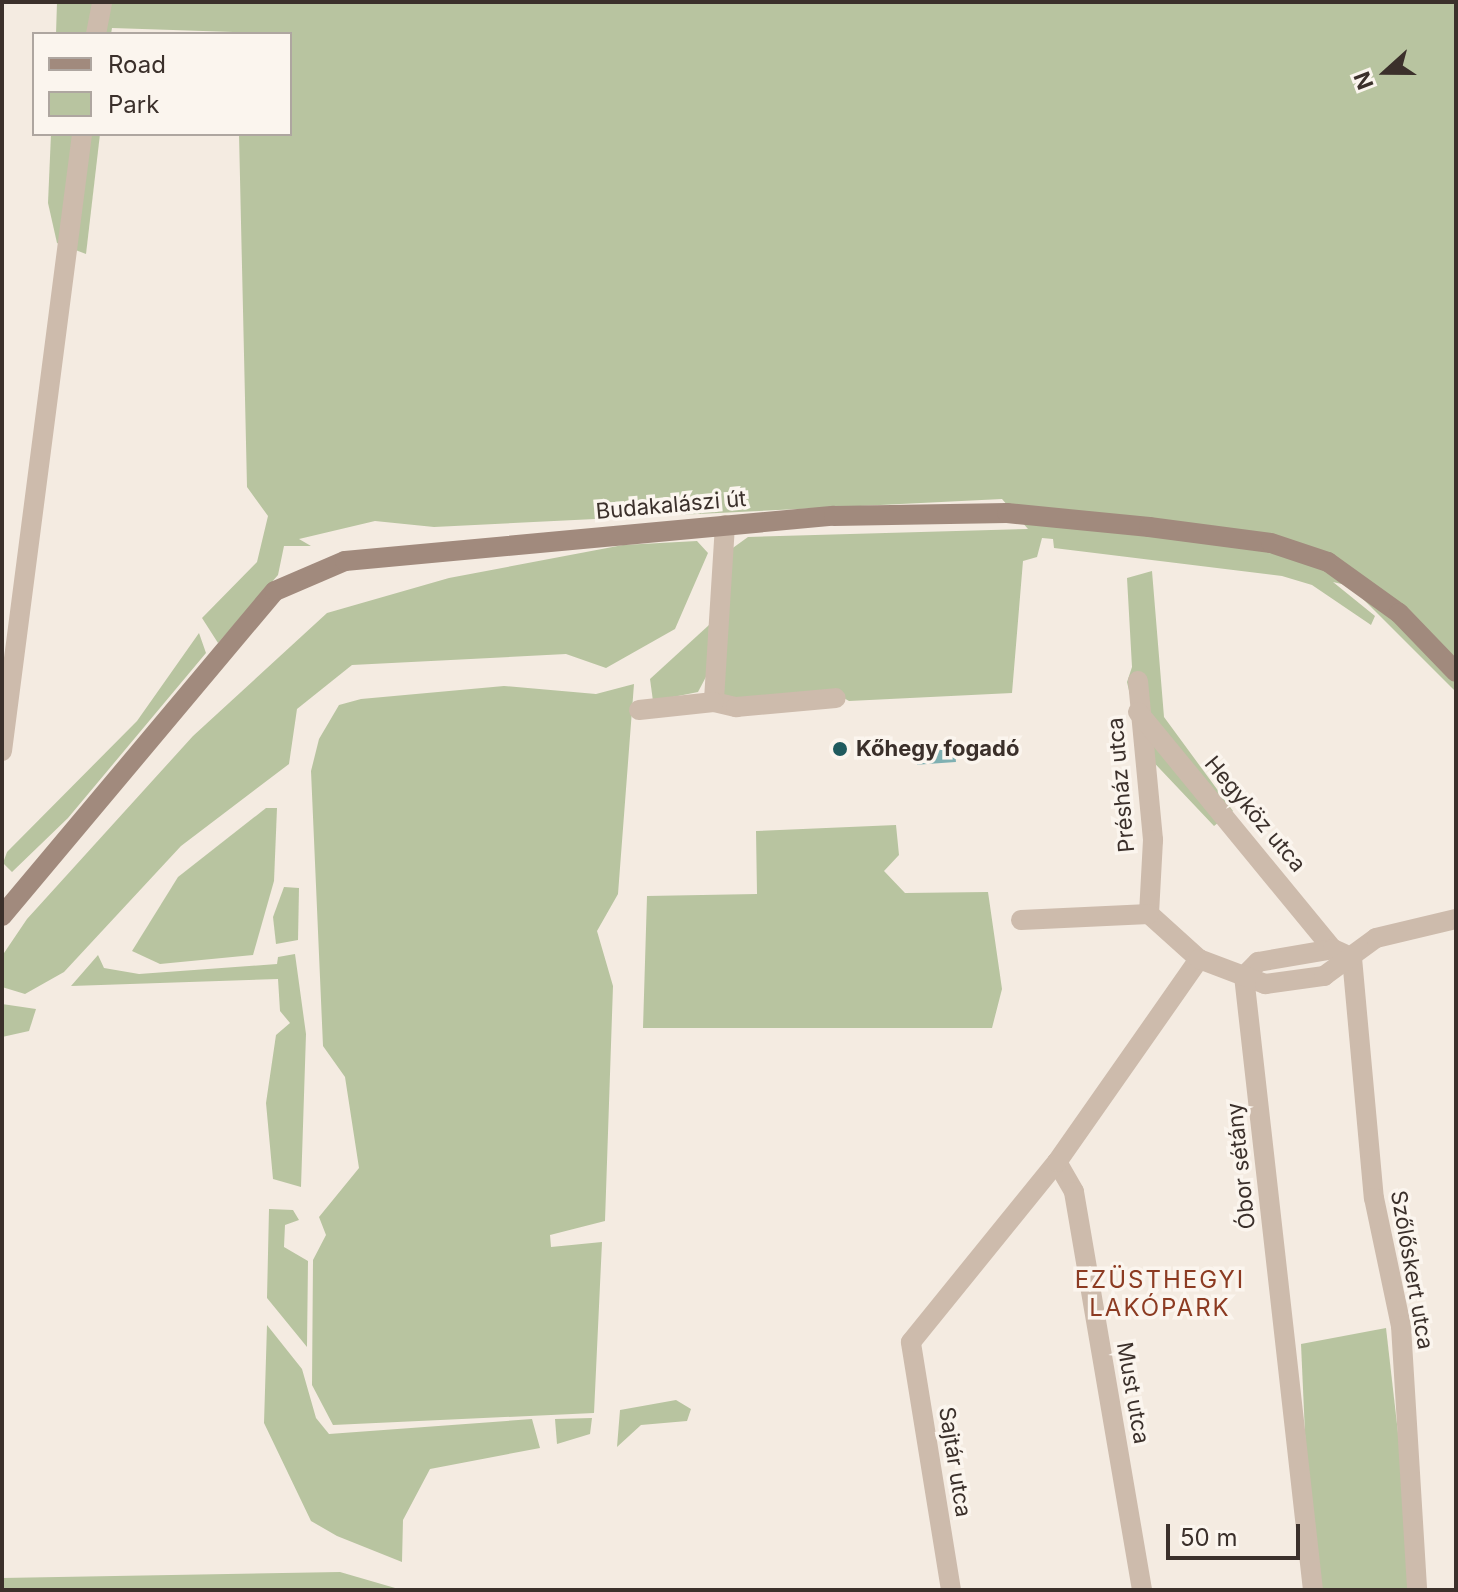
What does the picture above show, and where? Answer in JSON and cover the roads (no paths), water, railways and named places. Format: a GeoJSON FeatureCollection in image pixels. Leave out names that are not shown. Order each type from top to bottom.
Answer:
{"type":"FeatureCollection","features":[{"type":"Feature","properties":{"kind":"main road","name":"Budakalászi út"},"geometry":{"type":"LineString","coordinates":[[2,916],[219,654],[295,578],[345,561],[725,525],[1007,513],[1271,543],[1356,577],[1456,672]]}},
{"type":"Feature","properties":{"kind":"street"},"geometry":{"type":"LineString","coordinates":[[96,32],[102,2]]}},
{"type":"Feature","properties":{"kind":"street"},"geometry":{"type":"LineString","coordinates":[[2,751],[82,136]]}},
{"type":"Feature","properties":{"kind":"street"},"geometry":{"type":"LineString","coordinates":[[714,702],[725,525]]}},
{"type":"Feature","properties":{"kind":"street","name":"Présház utca"},"geometry":{"type":"LineString","coordinates":[[1138,681],[1138,712],[1153,840],[1149,914]]}},
{"type":"Feature","properties":{"kind":"street"},"geometry":{"type":"LineString","coordinates":[[639,710],[714,702],[736,707],[836,698]]}},
{"type":"Feature","properties":{"kind":"street","name":"Hegyköz utca"},"geometry":{"type":"LineString","coordinates":[[1138,712],[1333,949]]}},
{"type":"Feature","properties":{"kind":"street"},"geometry":{"type":"LineString","coordinates":[[1021,920],[1149,914],[1199,959],[1265,984],[1324,976],[1376,938],[1456,919]]}},
{"type":"Feature","properties":{"kind":"street"},"geometry":{"type":"LineString","coordinates":[[1244,976],[1258,962],[1333,949],[1352,958]]}},
{"type":"Feature","properties":{"kind":"street","name":"Szőlőskert utca"},"geometry":{"type":"LineString","coordinates":[[1352,958],[1374,1198],[1401,1326],[1417,1590]]}},
{"type":"Feature","properties":{"kind":"street"},"geometry":{"type":"LineString","coordinates":[[1057,1162],[1199,959]]}},
{"type":"Feature","properties":{"kind":"street","name":"Óbor sétány"},"geometry":{"type":"LineString","coordinates":[[1244,976],[1313,1590]]}},
{"type":"Feature","properties":{"kind":"street","name":"Sajtár utca"},"geometry":{"type":"LineString","coordinates":[[951,1590],[911,1342],[1057,1162]]}},
{"type":"Feature","properties":{"kind":"street","name":"Must utca"},"geometry":{"type":"LineString","coordinates":[[1057,1162],[1074,1192],[1142,1590]]}},
{"type":"Feature","properties":{"kind":"water"},"geometry":{"type":"Polygon","coordinates":[[[955,748],[956,762],[917,765],[916,751],[955,748]]]}},
{"type":"Feature","properties":{"kind":"place","name":"Kőhegy fogadó"},"geometry":{"type":"Point","coordinates":[840,749]}},
{"type":"Feature","properties":{"kind":"district","name":"EZÜSTHEGYI LAKÓPARK"},"geometry":{"type":"Point","coordinates":[1160,1294]}}]}
